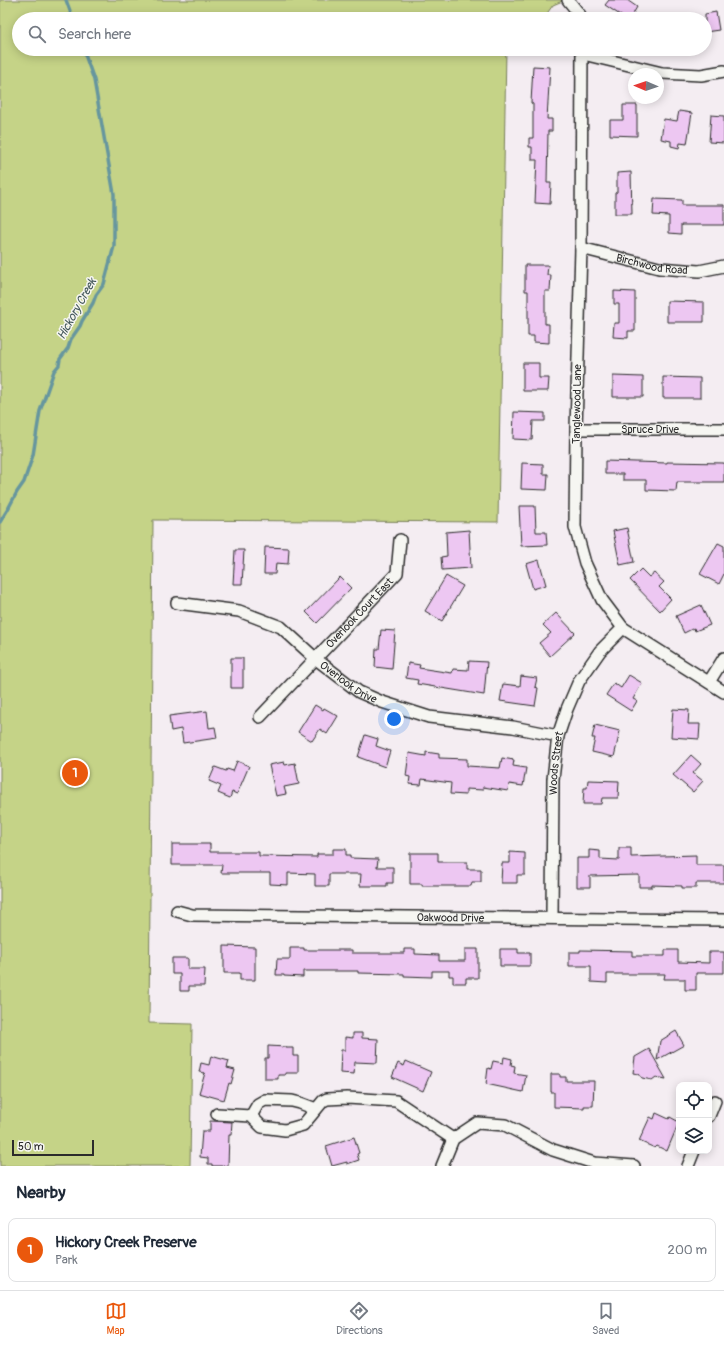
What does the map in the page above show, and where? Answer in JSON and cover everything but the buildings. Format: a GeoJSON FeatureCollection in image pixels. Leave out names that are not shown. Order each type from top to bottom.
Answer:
{"type":"FeatureCollection","features":[{"type":"Feature","properties":{"kind":"street"},"geometry":{"type":"LineString","coordinates":[[568,0],[578,12]]}},
{"type":"Feature","properties":{"kind":"street","name":"Tanglewood Lane"},"geometry":{"type":"LineString","coordinates":[[582,56],[581,248],[575,527],[584,563],[602,600],[623,628],[724,692]]}},
{"type":"Feature","properties":{"kind":"street"},"geometry":{"type":"LineString","coordinates":[[597,56],[662,73],[701,75],[724,71]]}},
{"type":"Feature","properties":{"kind":"street","name":"Birchwood Road"},"geometry":{"type":"LineString","coordinates":[[581,248],[659,268],[699,271],[724,266]]}},
{"type":"Feature","properties":{"kind":"street","name":"Spruce Drive"},"geometry":{"type":"LineString","coordinates":[[576,429],[724,429]]}},
{"type":"Feature","properties":{"kind":"street","name":"Overlook Court East"},"geometry":{"type":"LineString","coordinates":[[260,717],[397,573],[400,540]]}},
{"type":"Feature","properties":{"kind":"street","name":"Overlook Drive"},"geometry":{"type":"LineString","coordinates":[[177,603],[239,611],[281,627],[316,659],[359,692],[382,702],[429,717],[513,726],[558,736]]}},
{"type":"Feature","properties":{"kind":"street","name":"Woods Street"},"geometry":{"type":"LineString","coordinates":[[552,917],[553,779],[558,736],[579,680],[600,651],[623,628]]}},
{"type":"Feature","properties":{"kind":"street"},"geometry":{"type":"LineString","coordinates":[[709,682],[724,658]]}},
{"type":"Feature","properties":{"kind":"street","name":"Oakwood Drive"},"geometry":{"type":"LineString","coordinates":[[177,911],[192,915],[552,917],[724,920]]}},
{"type":"Feature","properties":{"kind":"street"},"geometry":{"type":"LineString","coordinates":[[217,1114],[251,1116],[262,1126],[285,1130],[304,1126],[323,1101],[328,1099],[347,1098],[396,1101],[453,1139]]}},
{"type":"Feature","properties":{"kind":"street"},"geometry":{"type":"LineString","coordinates":[[251,1116],[258,1104],[266,1100],[300,1102],[316,1109]]}},
{"type":"Feature","properties":{"kind":"street"},"geometry":{"type":"LineString","coordinates":[[712,1108],[715,1101]]}},
{"type":"Feature","properties":{"kind":"street"},"geometry":{"type":"LineString","coordinates":[[442,1166],[453,1139],[477,1123],[505,1125],[553,1150],[594,1163],[634,1166]]}},
{"type":"Feature","properties":{"kind":"street"},"geometry":{"type":"LineString","coordinates":[[688,1166],[693,1154]]}},
{"type":"Feature","properties":{"kind":"green space"},"geometry":{"type":"Polygon","coordinates":[[[0,0],[565,0],[553,5],[548,12],[12,12],[12,56],[506,56],[498,522],[153,520],[149,1023],[192,1024],[190,1166],[0,1166],[0,0]]]}},
{"type":"Feature","properties":{"kind":"waterway","name":"Hickory Creek"},"geometry":{"type":"LineString","coordinates":[[66,0],[70,12]]}},
{"type":"Feature","properties":{"kind":"waterway","name":"Hickory Creek"},"geometry":{"type":"LineString","coordinates":[[0,522],[24,482],[33,455],[40,411],[54,371],[59,365],[60,359],[68,348],[71,339],[80,326],[96,295],[104,284],[114,246],[114,194],[94,80],[85,56]]}},
{"type":"Feature","properties":{"kind":"place","name":"Hickory Creek Preserve"},"geometry":{"type":"Point","coordinates":[75,773]}}]}
